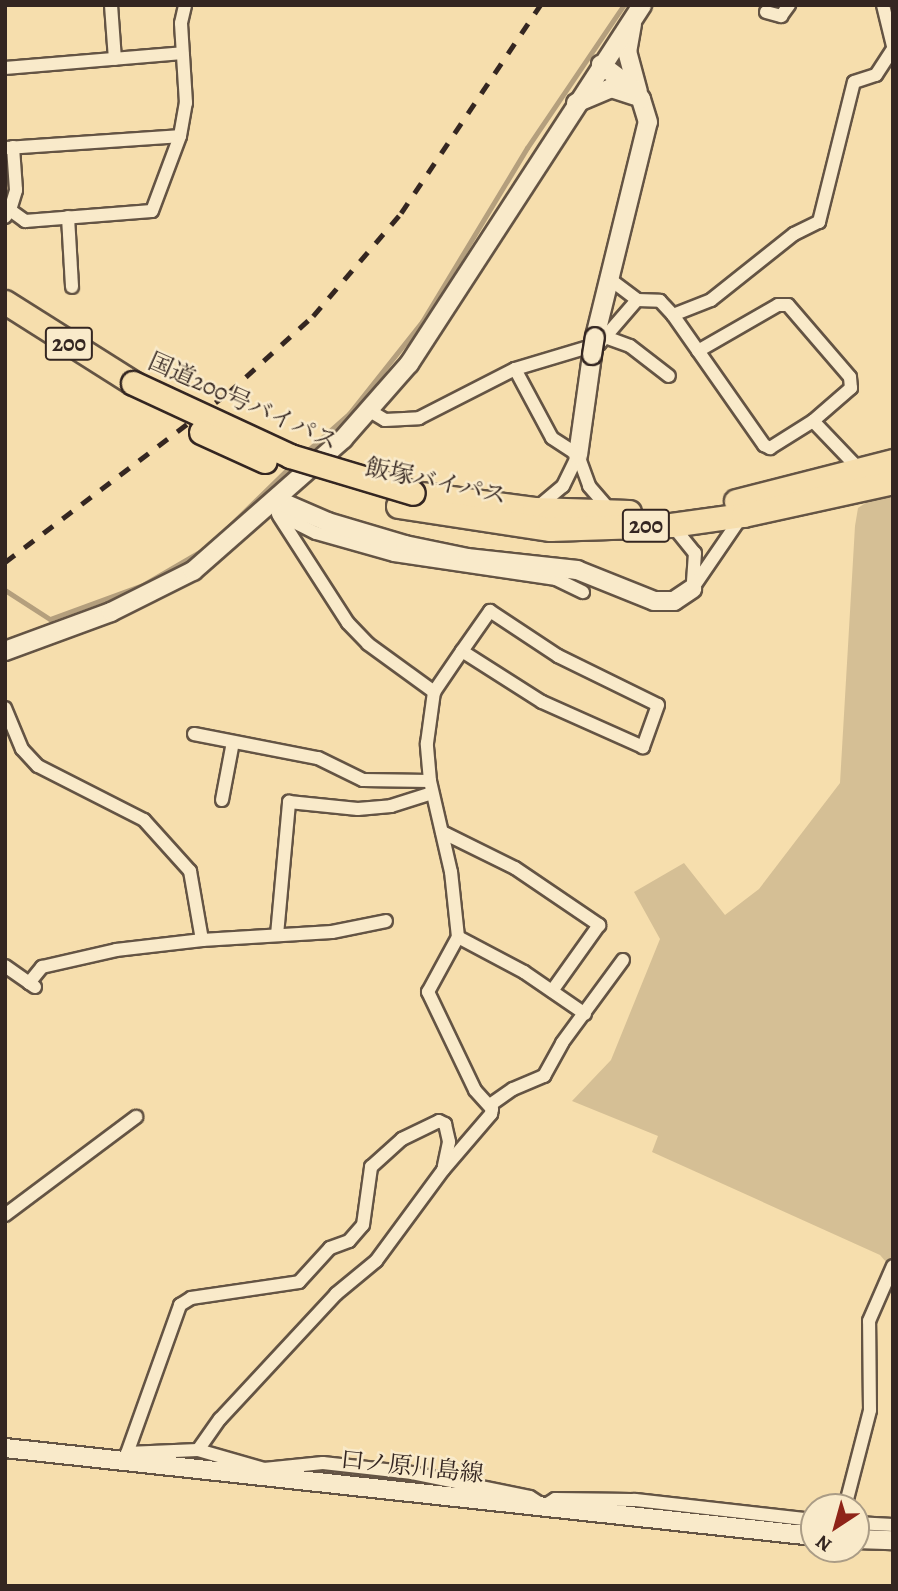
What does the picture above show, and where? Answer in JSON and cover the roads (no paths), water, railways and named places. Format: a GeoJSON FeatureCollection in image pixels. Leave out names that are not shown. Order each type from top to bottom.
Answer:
{"type":"FeatureCollection","features":[{"type":"Feature","properties":{"kind":"highway","name":"国道200号バイパス"},"geometry":{"type":"LineString","coordinates":[[5,302],[132,391],[405,500],[613,512],[739,501],[893,461]]}},
{"type":"Feature","properties":{"kind":"highway","name":"200"},"geometry":{"type":"LineString","coordinates":[[5,320],[132,391]]}},
{"type":"Feature","properties":{"kind":"highway","name":"飯塚バイパス"},"geometry":{"type":"LineString","coordinates":[[405,500],[550,529],[671,524],[743,516],[893,482]]}},
{"type":"Feature","properties":{"kind":"street"},"geometry":{"type":"LineString","coordinates":[[111,5],[116,59]]}},
{"type":"Feature","properties":{"kind":"street"},"geometry":{"type":"LineString","coordinates":[[180,136],[9,148],[16,190],[8,214],[24,221],[152,211],[180,136],[186,103],[182,53],[185,5]]}},
{"type":"Feature","properties":{"kind":"street"},"geometry":{"type":"LineString","coordinates":[[766,12],[781,16],[789,5]]}},
{"type":"Feature","properties":{"kind":"street"},"geometry":{"type":"LineString","coordinates":[[673,315],[711,300],[794,234],[819,222],[854,82],[876,75],[893,48],[883,5]]}},
{"type":"Feature","properties":{"kind":"street"},"geometry":{"type":"LineString","coordinates":[[5,651],[157,592],[201,565],[275,507],[370,411],[435,326],[574,104],[637,12]]}},
{"type":"Feature","properties":{"kind":"street"},"geometry":{"type":"LineString","coordinates":[[534,509],[563,486],[578,455],[607,277],[646,136],[641,99],[627,51],[637,12]]}},
{"type":"Feature","properties":{"kind":"street"},"geometry":{"type":"LineString","coordinates":[[5,68],[182,53]]}},
{"type":"Feature","properties":{"kind":"street"},"geometry":{"type":"LineString","coordinates":[[600,65],[641,99]]}},
{"type":"Feature","properties":{"kind":"street"},"geometry":{"type":"LineString","coordinates":[[574,104],[611,88],[641,99]]}},
{"type":"Feature","properties":{"kind":"street"},"geometry":{"type":"LineString","coordinates":[[68,218],[72,287]]}},
{"type":"Feature","properties":{"kind":"street"},"geometry":{"type":"LineString","coordinates":[[607,277],[637,300],[660,301],[673,315],[698,351],[764,445],[770,448],[813,421],[852,383],[788,305],[778,305],[698,351]]}},
{"type":"Feature","properties":{"kind":"street"},"geometry":{"type":"LineString","coordinates":[[370,411],[385,420],[419,418],[514,369],[599,344],[637,300]]}},
{"type":"Feature","properties":{"kind":"street"},"geometry":{"type":"LineString","coordinates":[[598,343],[630,346],[669,376]]}},
{"type":"Feature","properties":{"kind":"street"},"geometry":{"type":"LineString","coordinates":[[514,369],[552,438],[578,455],[589,486],[613,512]]}},
{"type":"Feature","properties":{"kind":"street"},"geometry":{"type":"LineString","coordinates":[[813,421],[862,471]]}},
{"type":"Feature","properties":{"kind":"street"},"geometry":{"type":"LineString","coordinates":[[275,507],[405,545],[467,558],[577,570],[654,601],[674,601],[692,589],[743,516]]}},
{"type":"Feature","properties":{"kind":"street"},"geometry":{"type":"LineString","coordinates":[[275,507],[316,533],[394,555],[556,579],[583,592]]}},
{"type":"Feature","properties":{"kind":"street"},"geometry":{"type":"LineString","coordinates":[[275,507],[348,623],[368,644],[434,692]]}},
{"type":"Feature","properties":{"kind":"street"},"geometry":{"type":"LineString","coordinates":[[671,524],[695,553],[697,567],[692,589]]}},
{"type":"Feature","properties":{"kind":"street"},"geometry":{"type":"LineString","coordinates":[[198,1450],[220,1419],[336,1294],[376,1261],[443,1170],[491,1114],[490,1105],[475,1090],[428,992],[458,937],[442,832],[431,787],[427,743],[434,692],[462,651],[490,611],[558,656],[658,705],[643,747],[542,702],[462,651]]}},
{"type":"Feature","properties":{"kind":"street"},"geometry":{"type":"LineString","coordinates":[[5,708],[22,749],[38,766],[144,820],[190,871],[202,940]]}},
{"type":"Feature","properties":{"kind":"street"},"geometry":{"type":"LineString","coordinates":[[194,734],[318,758],[363,779],[431,787]]}},
{"type":"Feature","properties":{"kind":"street"},"geometry":{"type":"LineString","coordinates":[[222,800],[233,742]]}},
{"type":"Feature","properties":{"kind":"street"},"geometry":{"type":"LineString","coordinates":[[277,935],[289,802],[358,809],[391,806],[431,787]]}},
{"type":"Feature","properties":{"kind":"street"},"geometry":{"type":"LineString","coordinates":[[442,832],[515,868],[599,925],[552,991]]}},
{"type":"Feature","properties":{"kind":"street"},"geometry":{"type":"LineString","coordinates":[[5,966],[32,985],[41,967],[64,961],[202,940],[332,932],[386,921]]}},
{"type":"Feature","properties":{"kind":"street"},"geometry":{"type":"LineString","coordinates":[[458,937],[474,941],[585,1014]]}},
{"type":"Feature","properties":{"kind":"street"},"geometry":{"type":"LineString","coordinates":[[490,1105],[513,1088],[544,1076],[562,1043],[623,960]]}},
{"type":"Feature","properties":{"kind":"street"},"geometry":{"type":"LineString","coordinates":[[5,1215],[136,1118]]}},
{"type":"Feature","properties":{"kind":"street"},"geometry":{"type":"LineString","coordinates":[[264,1472],[198,1450],[126,1457],[180,1305],[191,1298],[299,1282],[330,1248],[349,1241],[363,1225],[371,1167],[402,1139],[439,1121],[445,1125],[449,1142],[443,1170]]}},
{"type":"Feature","properties":{"kind":"street"},"geometry":{"type":"LineString","coordinates":[[849,1493],[870,1410],[869,1321],[893,1266]]}},
{"type":"Feature","properties":{"kind":"street","name":"口ノ原川島線"},"geometry":{"type":"LineString","coordinates":[[5,1448],[126,1457],[264,1472],[800,1534]]}},
{"type":"Feature","properties":{"kind":"street"},"geometry":{"type":"LineString","coordinates":[[544,1506],[555,1499],[597,1498],[800,1519]]}},
{"type":"Feature","properties":{"kind":"street"},"geometry":{"type":"LineString","coordinates":[[870,1524],[893,1525]]}},
{"type":"Feature","properties":{"kind":"street"},"geometry":{"type":"LineString","coordinates":[[870,1539],[893,1540]]}},
{"type":"Feature","properties":{"kind":"waterway"},"geometry":{"type":"LineString","coordinates":[[305,453],[349,414],[422,322],[527,148],[624,5]]}},
{"type":"Feature","properties":{"kind":"waterway"},"geometry":{"type":"LineString","coordinates":[[5,590],[50,619],[143,585],[208,547],[291,466]]}},
{"type":"Feature","properties":{"kind":"railway"},"geometry":{"type":"LineString","coordinates":[[5,562],[228,393],[313,316],[401,213],[540,5]]}}]}
